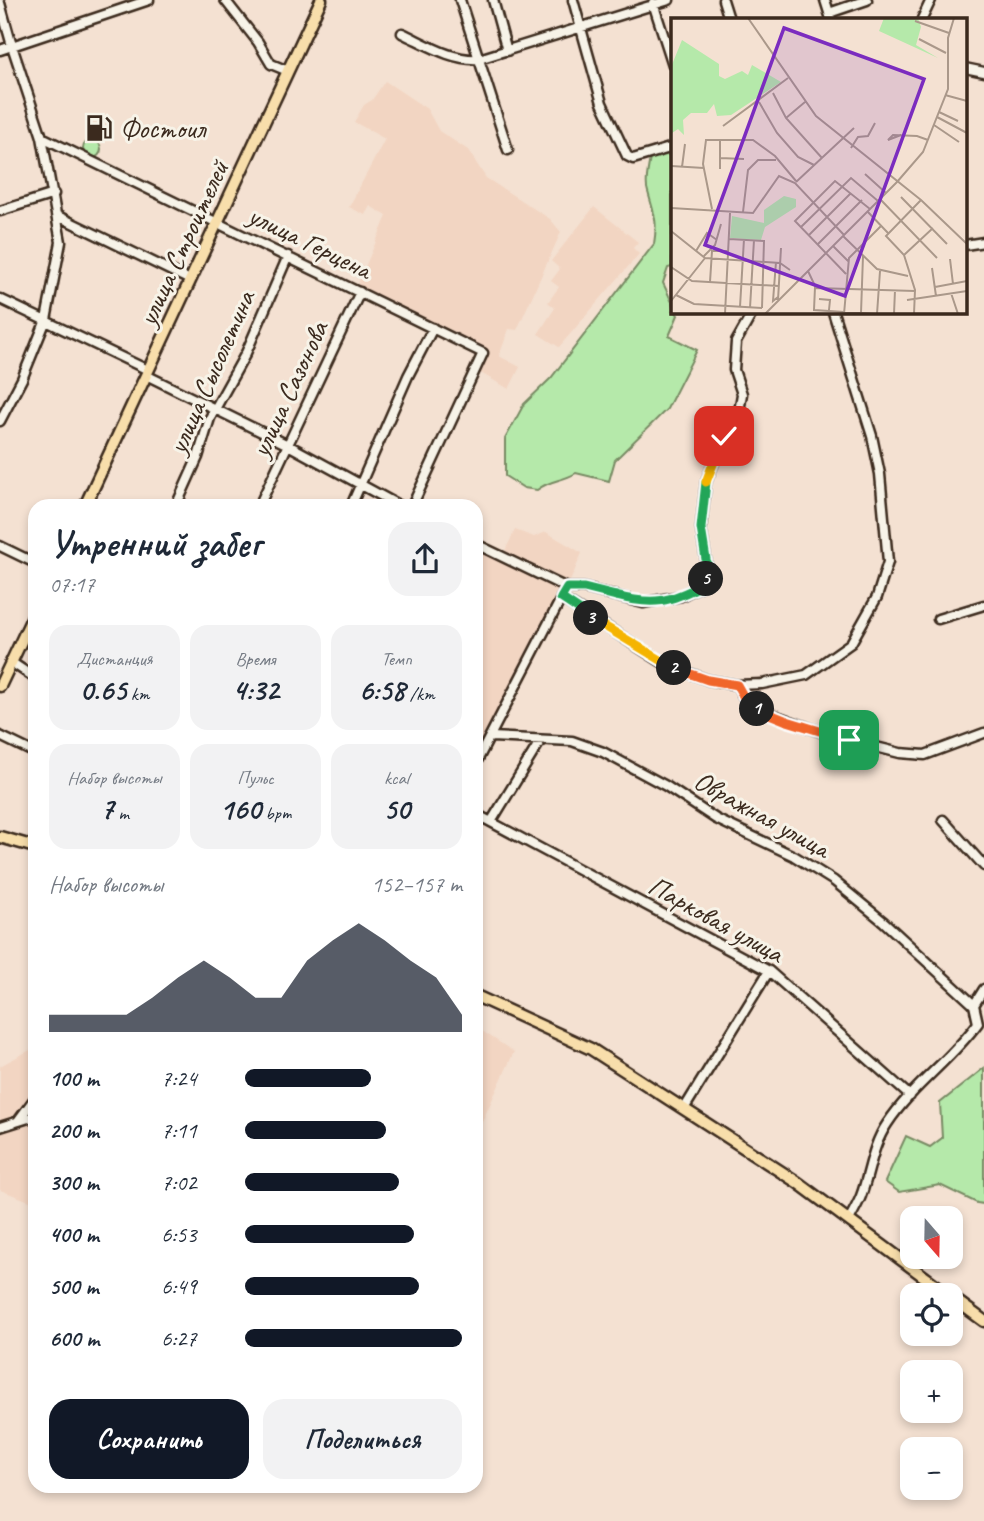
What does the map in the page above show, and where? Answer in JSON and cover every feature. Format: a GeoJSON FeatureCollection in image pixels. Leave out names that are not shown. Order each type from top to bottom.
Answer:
{"type":"FeatureCollection","features":[{"type":"Feature","properties":{"kind":"main road","name":"улица Строителей"},"geometry":{"type":"LineString","coordinates":[[88,499],[321,0]]}},
{"type":"Feature","properties":{"kind":"main road"},"geometry":{"type":"LineString","coordinates":[[2,679],[28,627]]}},
{"type":"Feature","properties":{"kind":"main road"},"geometry":{"type":"LineString","coordinates":[[0,837],[28,846]]}},
{"type":"Feature","properties":{"kind":"main road"},"geometry":{"type":"LineString","coordinates":[[483,999],[591,1049],[797,1182],[934,1283]]}},
{"type":"Feature","properties":{"kind":"main road"},"geometry":{"type":"LineString","coordinates":[[963,1305],[984,1321]]}},
{"type":"Feature","properties":{"kind":"street"},"geometry":{"type":"LineString","coordinates":[[0,50],[149,0]]}},
{"type":"Feature","properties":{"kind":"street"},"geometry":{"type":"LineString","coordinates":[[225,0],[258,42],[271,64],[288,71]]}},
{"type":"Feature","properties":{"kind":"street"},"geometry":{"type":"LineString","coordinates":[[460,0],[508,150]]}},
{"type":"Feature","properties":{"kind":"street"},"geometry":{"type":"LineString","coordinates":[[494,0],[507,51]]}},
{"type":"Feature","properties":{"kind":"street"},"geometry":{"type":"LineString","coordinates":[[573,0],[602,103],[626,156],[633,159],[671,148]]}},
{"type":"Feature","properties":{"kind":"street"},"geometry":{"type":"LineString","coordinates":[[402,33],[455,57],[479,59],[582,28],[653,2],[669,0]]}},
{"type":"Feature","properties":{"kind":"street"},"geometry":{"type":"LineString","coordinates":[[723,0],[729,18]]}},
{"type":"Feature","properties":{"kind":"street"},"geometry":{"type":"LineString","coordinates":[[825,0],[830,16],[867,0]]}},
{"type":"Feature","properties":{"kind":"street"},"geometry":{"type":"LineString","coordinates":[[922,18],[931,0]]}},
{"type":"Feature","properties":{"kind":"street"},"geometry":{"type":"LineString","coordinates":[[653,2],[671,59]]}},
{"type":"Feature","properties":{"kind":"street"},"geometry":{"type":"LineString","coordinates":[[0,3],[43,137],[61,242],[46,320],[22,379],[0,421]]}},
{"type":"Feature","properties":{"kind":"street","name":"улица Герцена"},"geometry":{"type":"LineString","coordinates":[[43,137],[482,353],[415,499]]}},
{"type":"Feature","properties":{"kind":"street"},"geometry":{"type":"LineString","coordinates":[[0,211],[54,194]]}},
{"type":"Feature","properties":{"kind":"street"},"geometry":{"type":"LineString","coordinates":[[58,216],[190,280]]}},
{"type":"Feature","properties":{"kind":"street","name":"улица Сысолетина"},"geometry":{"type":"LineString","coordinates":[[179,499],[198,457],[209,418],[246,353],[288,256]]}},
{"type":"Feature","properties":{"kind":"street","name":"улица Сазонова"},"geometry":{"type":"LineString","coordinates":[[262,499],[360,292]]}},
{"type":"Feature","properties":{"kind":"street"},"geometry":{"type":"LineString","coordinates":[[0,299],[288,444],[388,499]]}},
{"type":"Feature","properties":{"kind":"street"},"geometry":{"type":"LineString","coordinates":[[483,547],[567,588],[584,588],[643,603],[681,596],[704,584],[708,572],[701,528],[706,482],[727,430],[737,423],[742,394],[734,370],[736,342],[753,313]]}},
{"type":"Feature","properties":{"kind":"street"},"geometry":{"type":"LineString","coordinates":[[561,598],[665,664],[708,680],[737,685],[762,684],[806,675],[851,643],[877,597],[888,562],[880,474],[875,449],[833,313]]}},
{"type":"Feature","properties":{"kind":"street"},"geometry":{"type":"LineString","coordinates":[[354,499],[408,376],[433,328]]}},
{"type":"Feature","properties":{"kind":"street"},"geometry":{"type":"LineString","coordinates":[[0,546],[28,560]]}},
{"type":"Feature","properties":{"kind":"street"},"geometry":{"type":"LineString","coordinates":[[483,751],[567,588]]}},
{"type":"Feature","properties":{"kind":"street"},"geometry":{"type":"LineString","coordinates":[[938,619],[984,605]]}},
{"type":"Feature","properties":{"kind":"street"},"geometry":{"type":"LineString","coordinates":[[11,662],[28,673]]}},
{"type":"Feature","properties":{"kind":"street"},"geometry":{"type":"LineString","coordinates":[[737,685],[746,701],[755,708],[832,736],[900,752],[925,755],[984,733]]}},
{"type":"Feature","properties":{"kind":"street"},"geometry":{"type":"LineString","coordinates":[[0,736],[28,750]]}},
{"type":"Feature","properties":{"kind":"street","name":"Овражная улица"},"geometry":{"type":"LineString","coordinates":[[491,737],[572,741],[603,752],[666,786],[716,819],[794,856],[834,881],[884,922],[974,1005]]}},
{"type":"Feature","properties":{"kind":"street"},"geometry":{"type":"LineString","coordinates":[[491,822],[541,740]]}},
{"type":"Feature","properties":{"kind":"street","name":"Парковая улица"},"geometry":{"type":"LineString","coordinates":[[483,818],[769,971],[910,1096]]}},
{"type":"Feature","properties":{"kind":"street"},"geometry":{"type":"LineString","coordinates":[[943,820],[984,866]]}},
{"type":"Feature","properties":{"kind":"street"},"geometry":{"type":"LineString","coordinates":[[684,1108],[769,971]]}},
{"type":"Feature","properties":{"kind":"street"},"geometry":{"type":"LineString","coordinates":[[849,1220],[861,1196],[870,1162],[885,1128],[910,1096],[935,1068],[965,1041],[978,1023],[974,1005],[984,989]]}},
{"type":"Feature","properties":{"kind":"street"},"geometry":{"type":"LineString","coordinates":[[18,1121],[28,1107]]}},
{"type":"Feature","properties":{"kind":"street"},"geometry":{"type":"LineString","coordinates":[[0,1127],[28,1118]]}},
{"type":"Feature","properties":{"kind":"shaded area"},"geometry":{"type":"Polygon","coordinates":[[[385,81],[427,109],[439,131],[468,150],[486,178],[550,219],[561,232],[517,330],[509,329],[499,356],[520,367],[509,389],[477,371],[485,352],[356,288],[387,216],[370,206],[365,215],[349,207],[385,139],[354,122],[364,105],[372,100],[385,81]]]}},
{"type":"Feature","properties":{"kind":"shaded area"},"geometry":{"type":"Polygon","coordinates":[[[594,207],[638,242],[633,248],[639,254],[559,347],[538,334],[555,308],[548,302],[559,287],[551,281],[560,269],[551,261],[594,207]]]}},
{"type":"Feature","properties":{"kind":"shaded area"},"geometry":{"type":"Polygon","coordinates":[[[515,530],[534,537],[546,532],[582,553],[561,603],[483,757],[483,542],[504,553],[515,530]]]}},
{"type":"Feature","properties":{"kind":"shaded area"},"geometry":{"type":"Polygon","coordinates":[[[483,1032],[514,1052],[483,1120],[483,1032]]]}},
{"type":"Feature","properties":{"kind":"shaded area"},"geometry":{"type":"Polygon","coordinates":[[[28,1051],[28,1200],[0,1190],[0,1066],[28,1051]]]}},
{"type":"Feature","properties":{"kind":"green space"},"geometry":{"type":"Polygon","coordinates":[[[92,140],[98,143],[101,149],[98,155],[92,158],[86,155],[83,149],[86,143],[92,140]]]}},
{"type":"Feature","properties":{"kind":"green space"},"geometry":{"type":"Polygon","coordinates":[[[671,150],[671,267],[668,268],[663,283],[671,300],[671,313],[678,315],[669,336],[697,350],[667,409],[615,460],[609,481],[576,473],[537,490],[524,488],[505,476],[505,439],[524,404],[551,378],[654,244],[655,217],[646,184],[650,157],[671,150]]]}},
{"type":"Feature","properties":{"kind":"green space"},"geometry":{"type":"Polygon","coordinates":[[[984,1068],[984,1204],[940,1185],[899,1192],[885,1182],[906,1136],[930,1147],[942,1138],[940,1103],[984,1068]]]}},
{"type":"Feature","properties":{"kind":"place","name":"Фостоил"},"geometry":{"type":"Point","coordinates":[99,128]}},
{"type":"Feature","properties":{"kind":"route"},"geometry":{"type":"LineString","coordinates":[[724,436],[706,482],[701,528],[708,572],[704,584],[681,596],[643,603],[584,588],[567,588],[561,598],[665,664],[708,680],[737,685],[746,701],[755,708],[849,740]]}}]}
